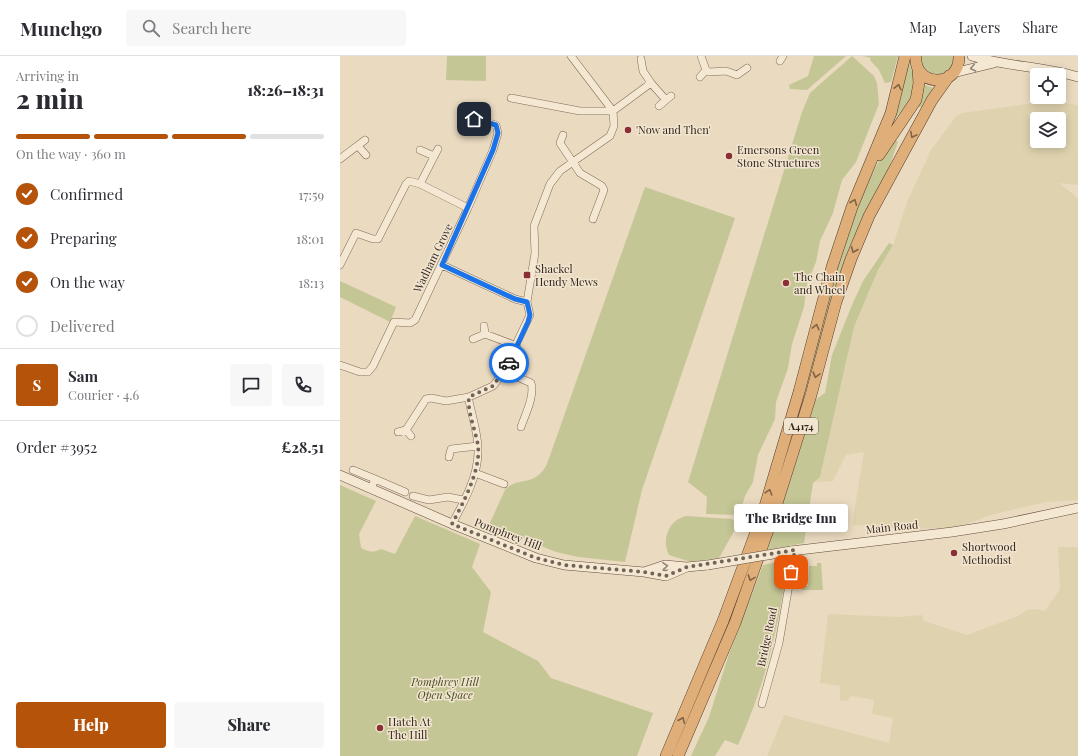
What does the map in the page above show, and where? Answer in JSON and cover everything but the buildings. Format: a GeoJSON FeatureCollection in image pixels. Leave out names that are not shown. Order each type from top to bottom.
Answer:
{"type":"FeatureCollection","features":[{"type":"Feature","properties":{"kind":"highway"},"geometry":{"type":"LineString","coordinates":[[865,176],[891,113],[905,56]]}},
{"type":"Feature","properties":{"kind":"highway"},"geometry":{"type":"LineString","coordinates":[[916,56],[918,70],[925,77],[935,80],[951,75],[958,66],[959,56]]}},
{"type":"Feature","properties":{"kind":"highway","name":"A4174"},"geometry":{"type":"LineString","coordinates":[[666,756],[723,621],[762,513],[800,392],[832,267],[852,207],[865,176],[916,100],[919,83],[918,70]]}},
{"type":"Feature","properties":{"kind":"highway","name":"A4174"},"geometry":{"type":"LineString","coordinates":[[678,756],[735,623],[774,516],[811,395],[836,302],[851,259],[869,216],[932,100],[951,75]]}},
{"type":"Feature","properties":{"kind":"main road"},"geometry":{"type":"LineString","coordinates":[[972,56],[1078,77]]}},
{"type":"Feature","properties":{"kind":"main road"},"geometry":{"type":"LineString","coordinates":[[951,75],[990,59]]}},
{"type":"Feature","properties":{"kind":"main road","name":"Pomphrey Hill"},"geometry":{"type":"LineString","coordinates":[[340,475],[452,524],[536,558],[564,565],[644,572],[665,565],[687,567],[708,565]]}},
{"type":"Feature","properties":{"kind":"main road","name":"Main Road"},"geometry":{"type":"LineString","coordinates":[[708,565],[793,550],[952,532],[1003,524],[1078,508]]}},
{"type":"Feature","properties":{"kind":"street"},"geometry":{"type":"LineString","coordinates":[[398,432],[409,433],[426,399],[431,398],[446,401],[469,397],[493,386],[504,371],[517,346],[530,315],[527,302],[535,253],[535,220],[552,180],[560,171],[610,136],[614,126],[613,111],[571,56]]}},
{"type":"Feature","properties":{"kind":"street"},"geometry":{"type":"LineString","coordinates":[[701,56],[706,70]]}},
{"type":"Feature","properties":{"kind":"street"},"geometry":{"type":"LineString","coordinates":[[641,59],[643,71],[650,83],[668,98],[658,106]]}},
{"type":"Feature","properties":{"kind":"street"},"geometry":{"type":"LineString","coordinates":[[706,70],[709,72],[726,72],[737,78],[747,68]]}},
{"type":"Feature","properties":{"kind":"street"},"geometry":{"type":"LineString","coordinates":[[700,77],[706,70]]}},
{"type":"Feature","properties":{"kind":"street"},"geometry":{"type":"LineString","coordinates":[[511,98],[580,111],[613,111],[650,83]]}},
{"type":"Feature","properties":{"kind":"street","name":"Wadham Grove"},"geometry":{"type":"LineString","coordinates":[[340,365],[360,372],[368,372],[373,366],[394,322],[410,323],[415,320],[468,208],[493,150],[498,133],[496,125],[474,119]]}},
{"type":"Feature","properties":{"kind":"street"},"geometry":{"type":"LineString","coordinates":[[563,135],[560,143],[572,163],[580,173],[602,186],[604,190],[593,218]]}},
{"type":"Feature","properties":{"kind":"street"},"geometry":{"type":"LineString","coordinates":[[340,160],[365,140]]}},
{"type":"Feature","properties":{"kind":"street"},"geometry":{"type":"LineString","coordinates":[[358,146],[366,155]]}},
{"type":"Feature","properties":{"kind":"street"},"geometry":{"type":"LineString","coordinates":[[420,184],[438,149]]}},
{"type":"Feature","properties":{"kind":"street"},"geometry":{"type":"LineString","coordinates":[[420,150],[434,156]]}},
{"type":"Feature","properties":{"kind":"street"},"geometry":{"type":"LineString","coordinates":[[340,265],[356,233],[373,239],[378,239],[406,184],[413,181],[468,208]]}},
{"type":"Feature","properties":{"kind":"street"},"geometry":{"type":"LineString","coordinates":[[442,265],[515,299],[527,302]]}},
{"type":"Feature","properties":{"kind":"street"},"geometry":{"type":"LineString","coordinates":[[484,326],[485,334]]}},
{"type":"Feature","properties":{"kind":"street"},"geometry":{"type":"LineString","coordinates":[[473,339],[485,334],[517,346]]}},
{"type":"Feature","properties":{"kind":"street"},"geometry":{"type":"LineString","coordinates":[[504,371],[531,383],[532,386],[532,394],[520,427]]}},
{"type":"Feature","properties":{"kind":"street"},"geometry":{"type":"LineString","coordinates":[[452,524],[475,473],[478,446],[469,397]]}},
{"type":"Feature","properties":{"kind":"street"},"geometry":{"type":"LineString","coordinates":[[449,457],[450,446],[478,446]]}},
{"type":"Feature","properties":{"kind":"street"},"geometry":{"type":"LineString","coordinates":[[353,470],[405,492]]}},
{"type":"Feature","properties":{"kind":"street"},"geometry":{"type":"LineString","coordinates":[[475,473],[504,484]]}},
{"type":"Feature","properties":{"kind":"street"},"geometry":{"type":"LineString","coordinates":[[371,489],[374,479]]}},
{"type":"Feature","properties":{"kind":"street"},"geometry":{"type":"LineString","coordinates":[[414,496],[429,500],[448,497],[463,500]]}},
{"type":"Feature","properties":{"kind":"street","name":"Bridge Road"},"geometry":{"type":"LineString","coordinates":[[762,704],[779,643],[793,550]]}},
{"type":"Feature","properties":{"kind":"shaded area"},"geometry":{"type":"Polygon","coordinates":[[[1066,103],[1078,105],[1078,185],[1059,183],[1078,198],[1078,500],[1046,502],[991,515],[956,528],[911,529],[852,525],[864,452],[846,455],[833,481],[813,482],[820,477],[854,327],[878,270],[893,245],[907,202],[931,150],[956,116],[962,113],[1030,104],[1066,103]]]}},
{"type":"Feature","properties":{"kind":"shaded area"},"geometry":{"type":"Polygon","coordinates":[[[1058,547],[1078,547],[1078,756],[767,756],[784,715],[889,743],[893,718],[872,714],[874,700],[851,696],[848,701],[840,700],[840,686],[820,683],[828,614],[899,617],[922,615],[924,621],[967,635],[1018,616],[1027,610],[1035,609],[1045,611],[1060,589],[1058,547]]]}},
{"type":"Feature","properties":{"kind":"green space"},"geometry":{"type":"Polygon","coordinates":[[[447,56],[486,56],[486,81],[446,80],[447,56]]]}},
{"type":"Feature","properties":{"kind":"green space"},"geometry":{"type":"Polygon","coordinates":[[[814,56],[846,56],[807,90],[790,89],[789,85],[808,76],[814,56]]]}},
{"type":"Feature","properties":{"kind":"green space"},"geometry":{"type":"Polygon","coordinates":[[[852,56],[874,76],[877,83],[879,104],[856,162],[842,180],[833,213],[820,241],[816,262],[807,284],[804,307],[792,344],[788,368],[776,402],[775,419],[758,455],[753,482],[745,496],[739,515],[706,514],[707,497],[688,482],[802,112],[810,93],[852,56]]]}},
{"type":"Feature","properties":{"kind":"green space"},"geometry":{"type":"Polygon","coordinates":[[[863,56],[898,56],[891,82],[885,83],[879,70],[870,60],[871,58],[863,56]]]}},
{"type":"Feature","properties":{"kind":"green space"},"geometry":{"type":"Polygon","coordinates":[[[922,56],[954,56],[952,68],[943,76],[927,73],[921,63],[922,56]]]}},
{"type":"Feature","properties":{"kind":"green space"},"geometry":{"type":"Polygon","coordinates":[[[906,63],[909,63],[915,79],[913,96],[893,121],[906,63]]]}},
{"type":"Feature","properties":{"kind":"green space"},"geometry":{"type":"Polygon","coordinates":[[[925,85],[933,88],[921,107],[918,107],[925,85]]]}},
{"type":"Feature","properties":{"kind":"green space"},"geometry":{"type":"Polygon","coordinates":[[[896,140],[898,142],[890,165],[829,310],[779,481],[750,565],[723,638],[674,756],[672,756],[722,636],[854,215],[882,156],[896,140]]]}},
{"type":"Feature","properties":{"kind":"green space"},"geometry":{"type":"Polygon","coordinates":[[[645,187],[735,218],[642,490],[625,562],[578,557],[556,552],[489,525],[505,490],[515,483],[532,479],[537,476],[547,464],[645,187]]]}},
{"type":"Feature","properties":{"kind":"green space"},"geometry":{"type":"Polygon","coordinates":[[[889,243],[893,245],[878,270],[854,327],[820,477],[813,483],[804,543],[768,550],[815,400],[825,393],[832,355],[863,281],[889,243]]]}},
{"type":"Feature","properties":{"kind":"green space"},"geometry":{"type":"Polygon","coordinates":[[[340,281],[396,307],[390,322],[340,297],[340,281]]]}},
{"type":"Feature","properties":{"kind":"green space","name":"Pomphrey Hill Open Space"},"geometry":{"type":"Polygon","coordinates":[[[340,485],[376,501],[359,534],[361,548],[369,551],[381,549],[395,554],[415,516],[480,544],[472,567],[491,592],[483,632],[538,661],[551,678],[653,713],[637,756],[340,756],[340,485]]]}},
{"type":"Feature","properties":{"kind":"green space"},"geometry":{"type":"Polygon","coordinates":[[[686,516],[732,519],[738,524],[719,558],[691,562],[669,555],[666,543],[668,531],[675,522],[686,516]]]}},
{"type":"Feature","properties":{"kind":"green space"},"geometry":{"type":"Polygon","coordinates":[[[786,560],[784,588],[771,649],[757,697],[738,745],[725,740],[715,756],[691,756],[709,717],[729,654],[763,565],[786,560]]]}},
{"type":"Feature","properties":{"kind":"green space"},"geometry":{"type":"Polygon","coordinates":[[[817,563],[821,563],[823,590],[802,590],[802,586],[808,586],[809,566],[817,566],[817,563]]]}},
{"type":"Feature","properties":{"kind":"way so far"},"geometry":{"type":"LineString","coordinates":[[509,363],[493,386],[469,397],[478,446],[478,463],[452,524],[513,550],[564,565],[644,572],[666,576],[687,567],[708,565],[795,550],[791,572]]}},
{"type":"Feature","properties":{"kind":"place","name":"'Now and Then'"},"geometry":{"type":"Point","coordinates":[628,130]}},
{"type":"Feature","properties":{"kind":"place","name":"Emersons Green Stone Structures"},"geometry":{"type":"Point","coordinates":[729,156]}},
{"type":"Feature","properties":{"kind":"place","name":"Shackel Hendy Mews"},"geometry":{"type":"Point","coordinates":[527,275]}},
{"type":"Feature","properties":{"kind":"place","name":"The Chain and Wheel"},"geometry":{"type":"Point","coordinates":[786,283]}},
{"type":"Feature","properties":{"kind":"place","name":"Shortwood Methodist"},"geometry":{"type":"Point","coordinates":[954,553]}},
{"type":"Feature","properties":{"kind":"place","name":"The Bridge Inn"},"geometry":{"type":"Point","coordinates":[791,572]}},
{"type":"Feature","properties":{"kind":"place","name":"Hatch At The Hill"},"geometry":{"type":"Point","coordinates":[380,728]}},
{"type":"Feature","properties":{"kind":"route"},"geometry":{"type":"LineString","coordinates":[[474,119],[496,125],[498,133],[493,150],[442,265],[515,299],[527,302],[530,315],[528,322],[509,363]]}}]}
